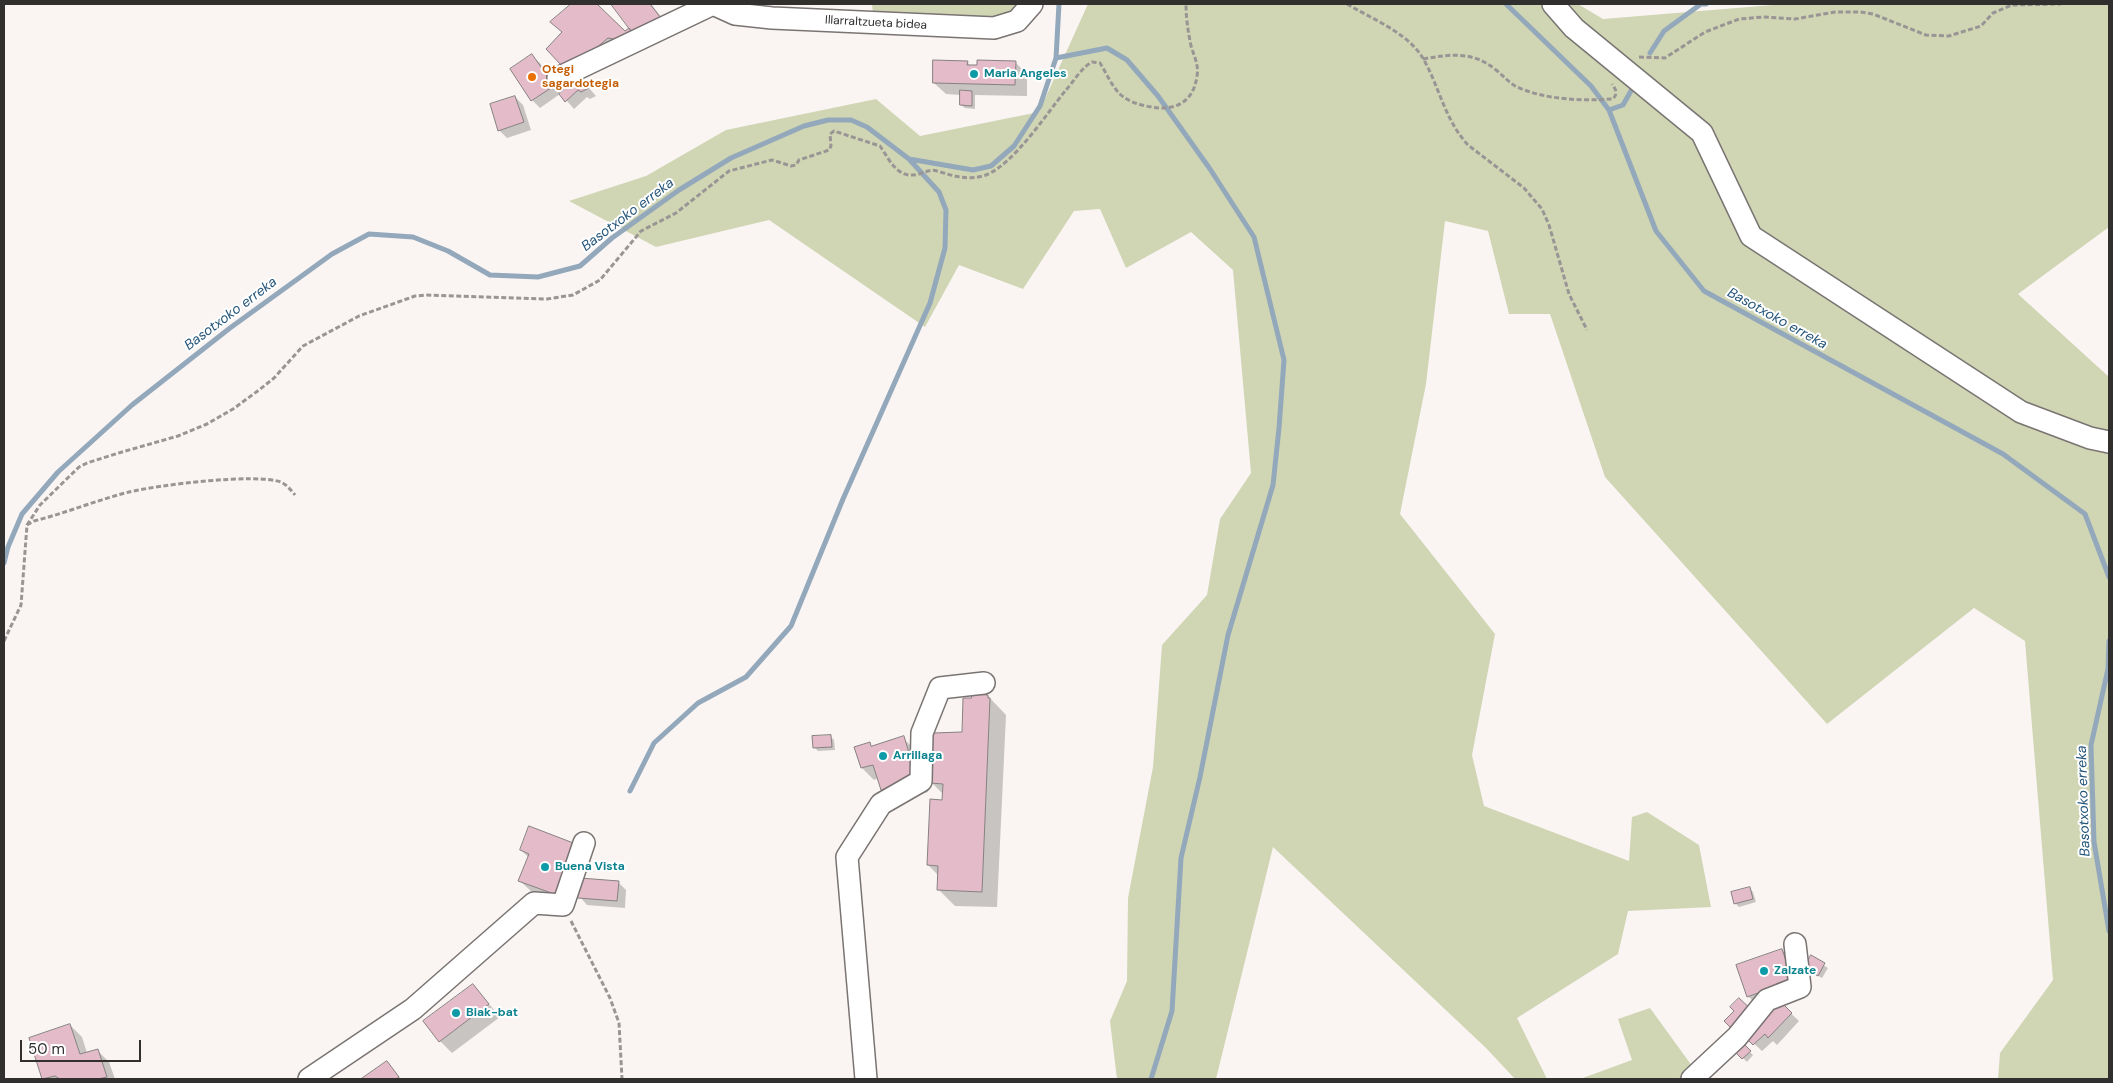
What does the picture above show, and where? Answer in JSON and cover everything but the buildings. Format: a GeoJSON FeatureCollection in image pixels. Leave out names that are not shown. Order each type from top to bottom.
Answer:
{"type":"FeatureCollection","features":[{"type":"Feature","properties":{"kind":"street","name":"Illarraltzueta bidea"},"geometry":{"type":"LineString","coordinates":[[713,4],[735,14],[772,18],[994,28],[1017,21],[1032,4]]}},
{"type":"Feature","properties":{"kind":"street"},"geometry":{"type":"LineString","coordinates":[[558,78],[713,4]]}},
{"type":"Feature","properties":{"kind":"street"},"geometry":{"type":"LineString","coordinates":[[1553,4],[1574,28],[1702,132],[1751,236],[2021,412],[2090,438],[2109,442]]}},
{"type":"Feature","properties":{"kind":"street"},"geometry":{"type":"LineString","coordinates":[[866,1079],[847,858],[881,804],[921,781],[922,733],[940,688],[984,683]]}},
{"type":"Feature","properties":{"kind":"street"},"geometry":{"type":"LineString","coordinates":[[309,1079],[413,1009],[534,903],[563,904],[584,844]]}},
{"type":"Feature","properties":{"kind":"street"},"geometry":{"type":"LineString","coordinates":[[1692,1079],[1737,1037],[1767,1000],[1800,987],[1795,944]]}},
{"type":"Feature","properties":{"kind":"path"},"geometry":{"type":"LineString","coordinates":[[4,641],[21,606],[26,525],[40,504],[79,467],[86,463],[178,436],[208,424],[233,409],[274,378],[303,346],[347,322],[415,296],[547,299],[561,298],[578,293],[600,280],[641,231],[676,213],[729,171],[772,160],[791,166],[796,165],[799,160],[829,150],[831,146],[830,134],[834,132],[880,146],[893,166],[903,174],[910,175],[936,170],[951,176],[987,174],[998,167],[1020,147],[1071,83],[1092,62],[1100,63],[1116,90],[1122,97],[1132,102],[1160,109],[1180,104],[1188,97],[1198,74],[1187,23],[1186,4]]}},
{"type":"Feature","properties":{"kind":"path"},"geometry":{"type":"LineString","coordinates":[[1347,4],[1393,31],[1410,44],[1423,59],[1446,113],[1460,137],[1524,188],[1542,209],[1549,225],[1569,294],[1587,330]]}},
{"type":"Feature","properties":{"kind":"path"},"geometry":{"type":"LineString","coordinates":[[1634,54],[1647,58],[1665,58],[1705,32],[1739,19],[1763,17],[1795,19],[1835,12],[1860,12],[1873,14],[1926,35],[1949,36],[1981,26],[1992,13],[2012,5],[2061,4]]}},
{"type":"Feature","properties":{"kind":"path"},"geometry":{"type":"LineString","coordinates":[[1423,59],[1451,54],[1476,59],[1484,62],[1518,88],[1543,96],[1613,100],[1616,96],[1616,90]]}},
{"type":"Feature","properties":{"kind":"path"},"geometry":{"type":"LineString","coordinates":[[26,525],[130,492],[172,485],[256,478],[280,482],[286,485],[295,495]]}},
{"type":"Feature","properties":{"kind":"path"},"geometry":{"type":"LineString","coordinates":[[563,904],[610,998],[619,1023],[622,1079]]}},
{"type":"Feature","properties":{"kind":"green space"},"geometry":{"type":"Polygon","coordinates":[[[872,4],[1019,4],[1015,10],[1002,19],[873,14],[872,4]]]}},
{"type":"Feature","properties":{"kind":"green space"},"geometry":{"type":"Polygon","coordinates":[[[1088,4],[1578,4],[1603,19],[1785,4],[2109,4],[2109,227],[2018,294],[2109,377],[2109,1079],[1998,1079],[2000,1053],[2053,980],[2025,641],[1974,608],[1827,724],[1605,477],[1550,314],[1509,314],[1488,231],[1445,221],[1426,384],[1400,514],[1495,634],[1472,755],[1484,806],[1629,861],[1632,817],[1647,812],[1699,845],[1711,907],[1628,911],[1618,954],[1517,1018],[1547,1079],[1515,1079],[1486,1048],[1273,847],[1216,1079],[1117,1079],[1110,1021],[1127,981],[1128,898],[1153,767],[1162,645],[1207,595],[1220,519],[1251,473],[1233,270],[1191,232],[1126,268],[1100,209],[1074,211],[1023,289],[959,265],[925,327],[769,220],[656,247],[569,201],[646,176],[726,130],[876,99],[920,136],[1039,112],[1088,4]]]}},
{"type":"Feature","properties":{"kind":"green space"},"geometry":{"type":"Polygon","coordinates":[[[1650,1008],[1695,1070],[1677,1079],[1580,1079],[1632,1060],[1618,1019],[1650,1008]]]}},
{"type":"Feature","properties":{"kind":"waterway","name":"Basotxoko erreka"},"geometry":{"type":"LineString","coordinates":[[4,563],[8,547],[22,514],[58,472],[132,405],[230,328],[332,254],[369,234],[413,237],[448,251],[490,275],[538,277],[580,266],[612,238],[679,190],[731,158],[804,126],[828,120],[851,120],[867,127],[909,159],[973,170],[991,166],[1014,146],[1040,106],[1056,58],[1059,4]]}},
{"type":"Feature","properties":{"kind":"waterway","name":"Basotxoko erreka"},"geometry":{"type":"LineString","coordinates":[[1506,4],[1591,86],[1609,110],[1656,231],[1704,291],[2003,454],[2085,514],[2109,577]]}},
{"type":"Feature","properties":{"kind":"waterway"},"geometry":{"type":"LineString","coordinates":[[1650,53],[1664,31],[1701,4],[1706,4]]}},
{"type":"Feature","properties":{"kind":"waterway"},"geometry":{"type":"LineString","coordinates":[[1056,58],[1107,48],[1127,60],[1158,96],[1210,169],[1254,237],[1284,360],[1273,485],[1228,635],[1200,777],[1181,858],[1172,1011],[1151,1079]]}},
{"type":"Feature","properties":{"kind":"waterway"},"geometry":{"type":"LineString","coordinates":[[1609,110],[1623,105],[1632,89]]}},
{"type":"Feature","properties":{"kind":"waterway"},"geometry":{"type":"LineString","coordinates":[[630,791],[654,743],[698,703],[746,677],[791,626],[843,499],[930,303],[945,248],[946,210],[939,192],[909,159]]}},
{"type":"Feature","properties":{"kind":"waterway","name":"Basotxoko erreka"},"geometry":{"type":"LineString","coordinates":[[2109,641],[2108,669],[2091,745],[2094,842],[2109,931]]}},
{"type":"Feature","properties":{"kind":"place","name":"Maria Angeles"},"geometry":{"type":"Point","coordinates":[974,74]}},
{"type":"Feature","properties":{"kind":"place","name":"Otegi sagardotegia"},"geometry":{"type":"Point","coordinates":[532,77]}},
{"type":"Feature","properties":{"kind":"place","name":"Arrillaga"},"geometry":{"type":"Point","coordinates":[883,756]}},
{"type":"Feature","properties":{"kind":"place","name":"Buena Vista"},"geometry":{"type":"Point","coordinates":[545,867]}},
{"type":"Feature","properties":{"kind":"place","name":"Zalzate"},"geometry":{"type":"Point","coordinates":[1764,971]}},
{"type":"Feature","properties":{"kind":"place","name":"Biak-bat"},"geometry":{"type":"Point","coordinates":[456,1013]}}]}
